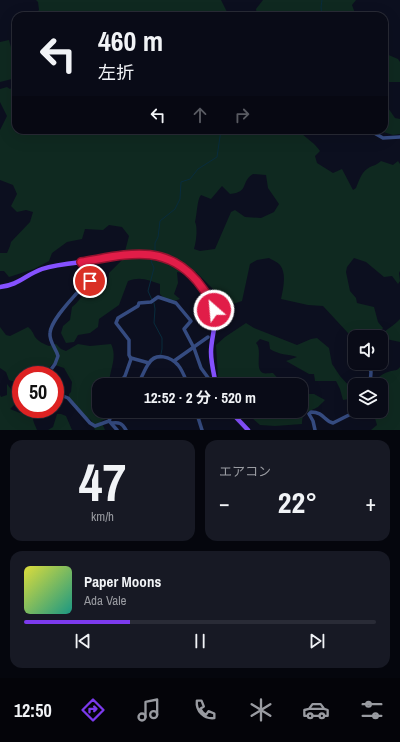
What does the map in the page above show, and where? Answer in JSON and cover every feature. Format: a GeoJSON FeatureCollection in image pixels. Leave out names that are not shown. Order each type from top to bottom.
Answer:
{"type":"FeatureCollection","features":[{"type":"Feature","properties":{"kind":"main road"},"geometry":{"type":"LineString","coordinates":[[0,286],[16,283],[42,269],[123,255],[152,254],[168,259],[180,266],[192,276],[212,303],[215,316],[211,353],[215,378]]}},
{"type":"Feature","properties":{"kind":"main road"},"geometry":{"type":"LineString","coordinates":[[237,418],[248,430]]}},
{"type":"Feature","properties":{"kind":"street"},"geometry":{"type":"LineString","coordinates":[[376,134],[383,138],[400,137]]}},
{"type":"Feature","properties":{"kind":"street"},"geometry":{"type":"LineString","coordinates":[[54,366],[58,356],[52,344],[50,335],[53,324],[90,279],[90,273],[81,262]]}},
{"type":"Feature","properties":{"kind":"street"},"geometry":{"type":"LineString","coordinates":[[123,378],[130,362],[129,340],[116,324],[116,321],[118,318],[138,306],[139,303],[158,297],[176,303],[191,321],[183,328],[194,348],[202,371],[208,378]]}},
{"type":"Feature","properties":{"kind":"street"},"geometry":{"type":"LineString","coordinates":[[174,361],[208,337]]}},
{"type":"Feature","properties":{"kind":"street"},"geometry":{"type":"LineString","coordinates":[[142,378],[149,363],[159,356],[174,361],[185,378]]}},
{"type":"Feature","properties":{"kind":"street"},"geometry":{"type":"LineString","coordinates":[[130,358],[149,363]]}},
{"type":"Feature","properties":{"kind":"street"},"geometry":{"type":"LineString","coordinates":[[64,396],[68,398],[93,425],[119,422],[126,430]]}},
{"type":"Feature","properties":{"kind":"street"},"geometry":{"type":"LineString","coordinates":[[315,430],[310,415],[312,412],[320,413],[329,422],[333,422],[348,415]]}},
{"type":"Feature","properties":{"kind":"street"},"geometry":{"type":"LineString","coordinates":[[110,422],[111,418]]}},
{"type":"Feature","properties":{"kind":"street"},"geometry":{"type":"LineString","coordinates":[[198,418],[202,430]]}},
{"type":"Feature","properties":{"kind":"street"},"geometry":{"type":"LineString","coordinates":[[110,422],[117,430]]}},
{"type":"Feature","properties":{"kind":"green space"},"geometry":{"type":"Polygon","coordinates":[[[36,0],[221,0],[227,12],[37,12],[39,10],[38,2],[36,0]]]}},
{"type":"Feature","properties":{"kind":"green space"},"geometry":{"type":"Polygon","coordinates":[[[263,0],[356,0],[352,5],[355,12],[256,12],[256,9],[263,0]]]}},
{"type":"Feature","properties":{"kind":"green space"},"geometry":{"type":"Polygon","coordinates":[[[9,40],[12,51],[12,79],[0,82],[0,42],[9,40]]]}},
{"type":"Feature","properties":{"kind":"green space"},"geometry":{"type":"Polygon","coordinates":[[[388,55],[398,59],[400,62],[400,82],[389,82],[388,55]]]}},
{"type":"Feature","properties":{"kind":"green space"},"geometry":{"type":"Polygon","coordinates":[[[7,87],[10,89],[12,87],[12,134],[302,134],[320,151],[315,156],[317,163],[333,173],[342,169],[353,190],[356,188],[360,177],[369,168],[381,161],[393,165],[398,161],[400,164],[400,281],[398,284],[392,276],[384,277],[366,262],[354,258],[347,267],[346,272],[350,291],[356,298],[357,303],[374,307],[378,322],[383,328],[382,330],[348,330],[348,333],[323,306],[308,305],[281,299],[284,282],[282,269],[279,264],[269,258],[257,260],[250,264],[242,301],[230,305],[221,305],[219,295],[196,272],[189,274],[177,272],[178,283],[174,294],[180,299],[169,303],[160,294],[160,284],[140,279],[128,281],[119,305],[99,319],[98,327],[90,333],[78,335],[74,342],[66,343],[61,333],[63,326],[70,320],[72,307],[89,291],[97,294],[108,283],[109,273],[123,259],[129,236],[122,227],[109,225],[103,230],[85,229],[82,239],[67,242],[52,253],[49,261],[34,269],[9,277],[4,271],[0,271],[0,253],[7,253],[11,242],[30,222],[33,212],[26,210],[17,212],[11,206],[17,194],[13,185],[0,180],[0,130],[7,116],[0,102],[0,89],[7,87]],[[253,174],[247,180],[243,189],[236,193],[230,194],[222,186],[211,199],[201,195],[195,222],[197,232],[194,249],[200,251],[215,249],[231,212],[235,210],[245,217],[261,218],[274,212],[279,204],[268,188],[266,175],[253,174]]]}},
{"type":"Feature","properties":{"kind":"green space"},"geometry":{"type":"Polygon","coordinates":[[[388,108],[395,118],[400,119],[400,134],[393,135],[388,133],[388,108]]]}},
{"type":"Feature","properties":{"kind":"green space"},"geometry":{"type":"Polygon","coordinates":[[[400,319],[400,342],[388,339],[387,330],[400,319]]]}},
{"type":"Feature","properties":{"kind":"green space"},"geometry":{"type":"Polygon","coordinates":[[[246,323],[254,328],[297,345],[317,338],[329,348],[332,364],[348,385],[348,399],[343,400],[336,381],[315,381],[314,374],[309,374],[286,361],[297,357],[273,351],[270,349],[269,342],[260,339],[256,343],[259,350],[260,371],[264,373],[273,373],[278,378],[218,378],[216,345],[246,323]]]}},
{"type":"Feature","properties":{"kind":"green space"},"geometry":{"type":"Polygon","coordinates":[[[0,327],[6,335],[10,336],[28,327],[40,342],[49,346],[56,344],[61,349],[66,351],[78,344],[90,346],[111,344],[114,354],[109,378],[92,378],[92,418],[106,418],[101,421],[105,430],[95,430],[91,420],[85,416],[69,398],[72,382],[64,366],[52,364],[51,366],[12,366],[12,381],[9,380],[6,372],[0,368],[0,327]]]}},
{"type":"Feature","properties":{"kind":"green space"},"geometry":{"type":"Polygon","coordinates":[[[400,367],[400,430],[371,430],[377,425],[375,418],[388,418],[388,378],[378,378],[397,370],[400,367]]]}},
{"type":"Feature","properties":{"kind":"green space"},"geometry":{"type":"Polygon","coordinates":[[[7,384],[12,390],[12,407],[10,409],[12,410],[12,418],[33,418],[37,430],[0,430],[0,395],[1,397],[7,395],[7,384]]]}},
{"type":"Feature","properties":{"kind":"green space"},"geometry":{"type":"Polygon","coordinates":[[[308,394],[314,394],[325,400],[318,407],[308,412],[308,394]]]}},
{"type":"Feature","properties":{"kind":"green space"},"geometry":{"type":"Polygon","coordinates":[[[64,415],[66,416],[72,430],[48,430],[53,427],[56,418],[64,418],[64,415]]]}},
{"type":"Feature","properties":{"kind":"green space"},"geometry":{"type":"Polygon","coordinates":[[[252,418],[303,418],[302,424],[275,426],[260,425],[252,418]]]}},
{"type":"Feature","properties":{"kind":"waterway"},"geometry":{"type":"LineString","coordinates":[[322,0],[322,12]]}},
{"type":"Feature","properties":{"kind":"waterway"},"geometry":{"type":"LineString","coordinates":[[155,254],[155,243],[158,237],[160,221],[175,209],[180,199],[181,182],[190,179],[198,169],[217,157],[220,134]]}},
{"type":"Feature","properties":{"kind":"waterway"},"geometry":{"type":"LineString","coordinates":[[152,300],[148,291],[154,268],[151,261],[154,257]]}},
{"type":"Feature","properties":{"kind":"waterway"},"geometry":{"type":"LineString","coordinates":[[154,303],[154,323],[162,338],[161,354]]}},
{"type":"Feature","properties":{"kind":"route"},"geometry":{"type":"LineString","coordinates":[[90,281],[90,273],[81,262],[123,255],[157,255],[172,260],[186,270],[209,297],[214,310]]}}]}
